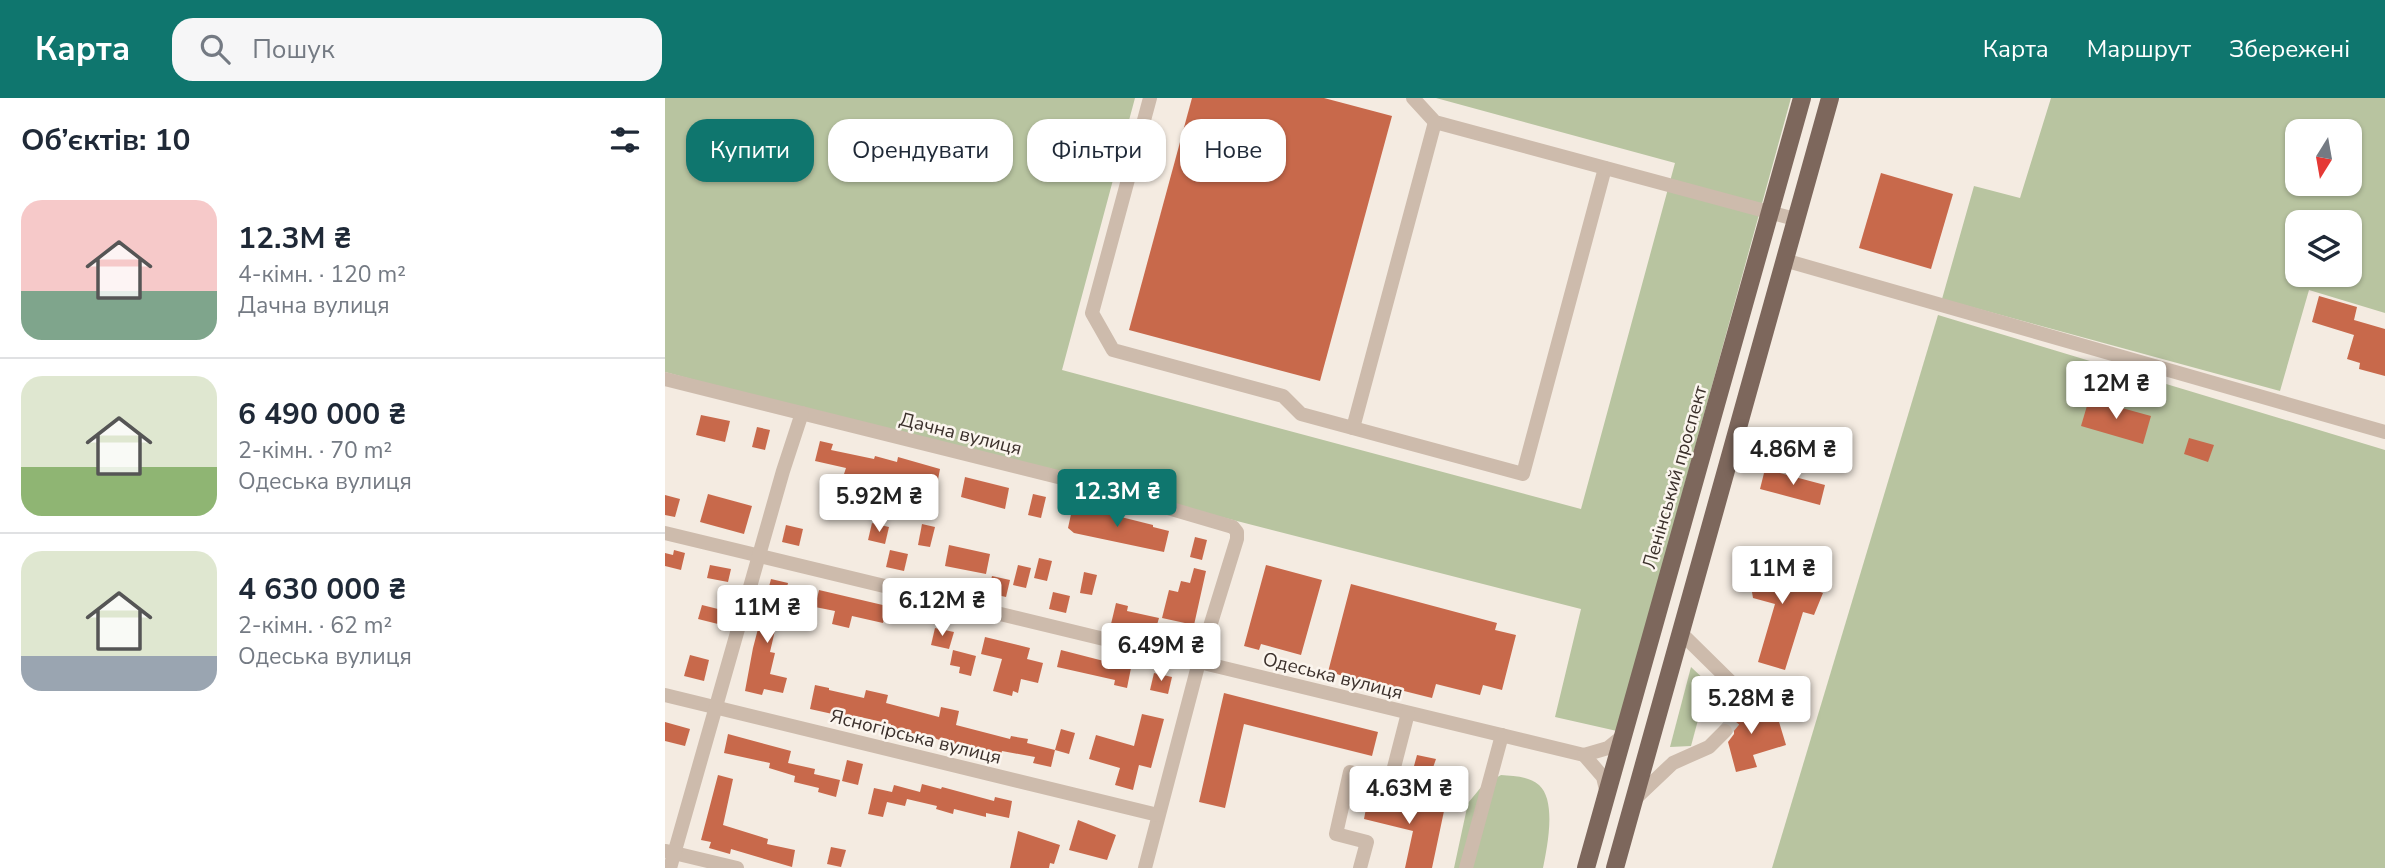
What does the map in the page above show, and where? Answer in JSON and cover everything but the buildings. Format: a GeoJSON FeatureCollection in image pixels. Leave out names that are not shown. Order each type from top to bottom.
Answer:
{"type":"FeatureCollection","features":[{"type":"Feature","properties":{"kind":"main road","name":"Ленінський проспект"},"geometry":{"type":"LineString","coordinates":[[1586,868],[1802,98]]}},
{"type":"Feature","properties":{"kind":"main road"},"geometry":{"type":"LineString","coordinates":[[1615,868],[1830,98]]}},
{"type":"Feature","properties":{"kind":"street"},"geometry":{"type":"LineString","coordinates":[[1150,98],[1092,313],[1113,350],[1283,396],[1301,414],[1523,474],[1605,168]]}},
{"type":"Feature","properties":{"kind":"street"},"geometry":{"type":"LineString","coordinates":[[1413,98],[1435,122],[1795,219]]}},
{"type":"Feature","properties":{"kind":"street"},"geometry":{"type":"LineString","coordinates":[[1353,428],[1435,122]]}},
{"type":"Feature","properties":{"kind":"street"},"geometry":{"type":"LineString","coordinates":[[1784,260],[2385,432]]}},
{"type":"Feature","properties":{"kind":"street","name":"Дачна вулиця"},"geometry":{"type":"LineString","coordinates":[[665,379],[1086,484],[1228,523],[1237,532],[1237,539],[1199,662]]}},
{"type":"Feature","properties":{"kind":"street"},"geometry":{"type":"LineString","coordinates":[[670,868],[670,851],[802,412]]}},
{"type":"Feature","properties":{"kind":"street","name":"Одеська вулиця"},"geometry":{"type":"LineString","coordinates":[[665,533],[1584,755]]}},
{"type":"Feature","properties":{"kind":"street"},"geometry":{"type":"LineString","coordinates":[[1680,632],[1740,691],[1751,698],[1741,711]]}},
{"type":"Feature","properties":{"kind":"street"},"geometry":{"type":"LineString","coordinates":[[1145,868],[1199,662]]}},
{"type":"Feature","properties":{"kind":"street","name":"Ясногірська вулиця"},"geometry":{"type":"LineString","coordinates":[[665,695],[1158,815]]}},
{"type":"Feature","properties":{"kind":"street"},"geometry":{"type":"LineString","coordinates":[[1360,868],[1367,842],[1336,834],[1350,772],[1390,783],[1408,713]]}},
{"type":"Feature","properties":{"kind":"street"},"geometry":{"type":"LineString","coordinates":[[1634,800],[1673,763],[1709,747],[1725,731]]}},
{"type":"Feature","properties":{"kind":"street"},"geometry":{"type":"LineString","coordinates":[[1466,868],[1502,735]]}},
{"type":"Feature","properties":{"kind":"street"},"geometry":{"type":"LineString","coordinates":[[1584,755],[1608,748],[1624,735]]}},
{"type":"Feature","properties":{"kind":"street"},"geometry":{"type":"LineString","coordinates":[[1584,755],[1596,765],[1603,777],[1607,794]]}},
{"type":"Feature","properties":{"kind":"street"},"geometry":{"type":"LineString","coordinates":[[670,851],[737,868]]}},
{"type":"Feature","properties":{"kind":"green space"},"geometry":{"type":"Polygon","coordinates":[[[665,98],[1135,98],[1129,119],[1027,119],[1027,182],[1112,182],[1062,370],[1581,509],[1675,163],[1436,98],[1791,98],[1617,731],[1555,717],[1581,609],[665,372],[665,98]]]}},
{"type":"Feature","properties":{"kind":"green space"},"geometry":{"type":"Polygon","coordinates":[[[2051,98],[2385,98],[2385,313],[2309,290],[2280,391],[1942,299],[1974,186],[2020,198],[2051,98]]]}},
{"type":"Feature","properties":{"kind":"green space"},"geometry":{"type":"Polygon","coordinates":[[[1938,315],[2385,450],[2385,868],[1772,868],[1938,315]]]}},
{"type":"Feature","properties":{"kind":"green space"},"geometry":{"type":"Polygon","coordinates":[[[1691,667],[1708,683],[1691,746],[1670,747],[1691,667]]]}},
{"type":"Feature","properties":{"kind":"green space"},"geometry":{"type":"Polygon","coordinates":[[[1501,775],[1531,780],[1545,792],[1549,825],[1543,868],[1454,868],[1468,803],[1482,786],[1501,775]]]}},
{"type":"Feature","properties":{"kind":"tunnel"},"geometry":{"type":"LineString","coordinates":[[1725,731],[1741,711]]}}]}
